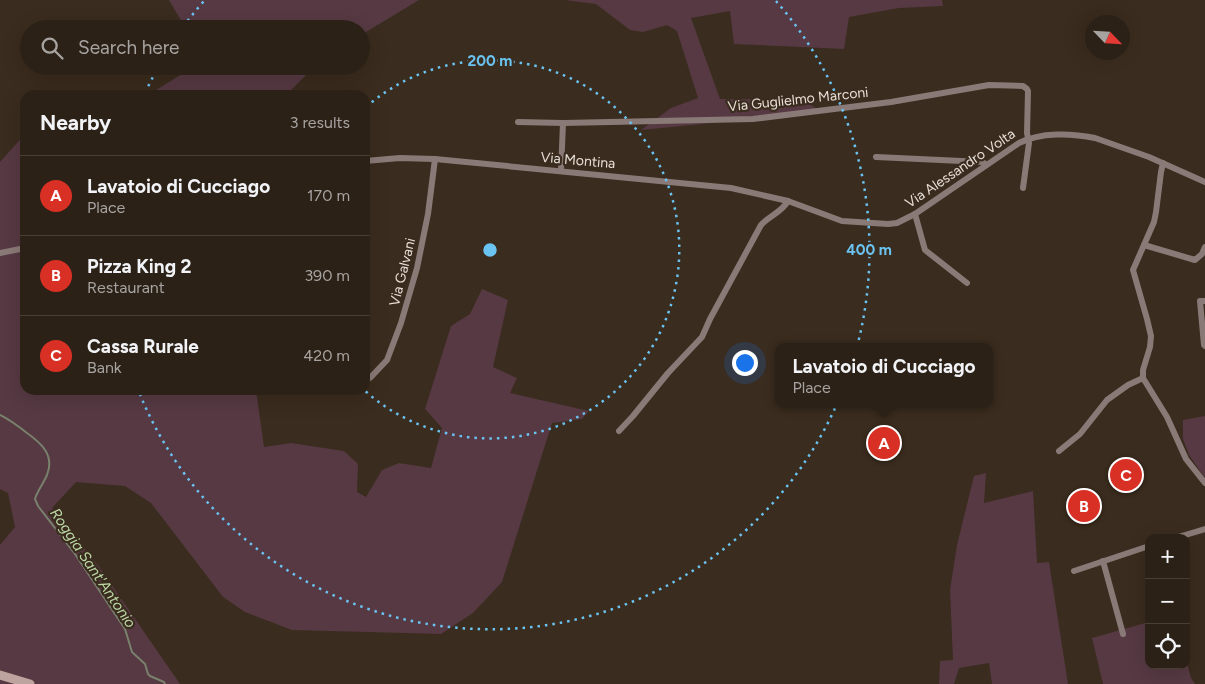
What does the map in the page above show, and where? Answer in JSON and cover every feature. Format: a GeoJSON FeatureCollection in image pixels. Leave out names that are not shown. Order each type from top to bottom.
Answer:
{"type":"FeatureCollection","features":[{"type":"Feature","properties":{"kind":"main road"},"geometry":{"type":"LineString","coordinates":[[0,675],[30,684]]}},
{"type":"Feature","properties":{"kind":"street","name":"Via Guglielmo Marconi"},"geometry":{"type":"LineString","coordinates":[[518,122],[563,123],[753,119],[891,102],[997,85],[1022,86],[1027,89],[1028,139]]}},
{"type":"Feature","properties":{"kind":"street"},"geometry":{"type":"LineString","coordinates":[[561,170],[563,123]]}},
{"type":"Feature","properties":{"kind":"street","name":"Via Alessandro Volta"},"geometry":{"type":"LineString","coordinates":[[788,201],[842,221],[897,223],[915,214],[1019,143],[1044,135],[1095,138],[1163,163],[1205,182]]}},
{"type":"Feature","properties":{"kind":"street"},"geometry":{"type":"LineString","coordinates":[[1023,188],[1028,139]]}},
{"type":"Feature","properties":{"kind":"street"},"geometry":{"type":"LineString","coordinates":[[876,157],[983,162],[986,166]]}},
{"type":"Feature","properties":{"kind":"street","name":"Via Montina"},"geometry":{"type":"LineString","coordinates":[[370,161],[435,158],[561,170],[731,188],[788,201]]}},
{"type":"Feature","properties":{"kind":"street","name":"Via Galvani"},"geometry":{"type":"LineString","coordinates":[[370,378],[387,360],[401,323],[417,268],[427,223],[435,158]]}},
{"type":"Feature","properties":{"kind":"street"},"geometry":{"type":"LineString","coordinates":[[1163,163],[1154,222],[1133,270],[1151,336],[1143,378],[1167,417],[1186,459],[1205,483]]}},
{"type":"Feature","properties":{"kind":"street"},"geometry":{"type":"LineString","coordinates":[[620,430],[668,373],[702,337],[761,225],[788,201]]}},
{"type":"Feature","properties":{"kind":"street"},"geometry":{"type":"LineString","coordinates":[[915,214],[925,250],[967,283]]}},
{"type":"Feature","properties":{"kind":"street"},"geometry":{"type":"LineString","coordinates":[[1144,245],[1195,260],[1202,254],[1205,246]]}},
{"type":"Feature","properties":{"kind":"street"},"geometry":{"type":"LineString","coordinates":[[0,253],[20,249]]}},
{"type":"Feature","properties":{"kind":"street"},"geometry":{"type":"LineString","coordinates":[[1205,301],[1200,301],[1205,346]]}},
{"type":"Feature","properties":{"kind":"street"},"geometry":{"type":"LineString","coordinates":[[1060,451],[1080,434],[1107,400],[1128,385],[1143,378]]}},
{"type":"Feature","properties":{"kind":"street"},"geometry":{"type":"LineString","coordinates":[[1188,534],[1205,529]]}},
{"type":"Feature","properties":{"kind":"street"},"geometry":{"type":"LineString","coordinates":[[1074,571],[1145,547]]}},
{"type":"Feature","properties":{"kind":"street"},"geometry":{"type":"LineString","coordinates":[[1103,561],[1123,634]]}},
{"type":"Feature","properties":{"kind":"shaded area"},"geometry":{"type":"Polygon","coordinates":[[[169,0],[419,0],[370,30],[370,20],[181,20],[169,0]]]}},
{"type":"Feature","properties":{"kind":"shaded area"},"geometry":{"type":"Polygon","coordinates":[[[565,0],[942,0],[943,6],[899,8],[849,17],[844,49],[734,44],[730,11],[691,18],[720,99],[805,100],[818,110],[753,119],[641,130],[671,108],[698,98],[677,31],[667,25],[643,32],[630,30],[596,4],[565,0]]]}},
{"type":"Feature","properties":{"kind":"shaded area"},"geometry":{"type":"Polygon","coordinates":[[[180,75],[306,75],[291,90],[156,90],[180,75]]]}},
{"type":"Feature","properties":{"kind":"shaded area"},"geometry":{"type":"Polygon","coordinates":[[[20,140],[20,395],[257,395],[264,447],[291,443],[344,451],[358,464],[357,492],[366,497],[382,470],[399,463],[431,468],[442,428],[425,409],[451,326],[470,314],[482,289],[508,300],[493,367],[517,378],[510,393],[589,411],[582,419],[552,423],[502,582],[473,613],[441,634],[292,630],[245,612],[223,597],[151,503],[125,486],[76,482],[52,508],[100,568],[180,684],[0,684],[0,545],[15,527],[8,493],[0,489],[0,162],[20,140]]]}},
{"type":"Feature","properties":{"kind":"shaded area"},"geometry":{"type":"Polygon","coordinates":[[[1205,416],[1205,478],[1189,455],[1183,439],[1183,420],[1205,416]]]}},
{"type":"Feature","properties":{"kind":"shaded area"},"geometry":{"type":"Polygon","coordinates":[[[986,473],[984,503],[1033,491],[1037,563],[1049,562],[1068,684],[992,684],[989,663],[959,668],[954,684],[939,684],[940,661],[953,660],[950,590],[957,545],[974,476],[986,473]]]}},
{"type":"Feature","properties":{"kind":"shaded area"},"geometry":{"type":"Polygon","coordinates":[[[1145,623],[1145,669],[1188,669],[1195,684],[1103,684],[1092,638],[1145,623]]]}},
{"type":"Feature","properties":{"kind":"waterway","name":"Roggia Sant'Antonio"},"geometry":{"type":"LineString","coordinates":[[0,415],[14,423],[42,445],[48,456],[49,468],[35,499],[38,506],[75,554],[125,629],[132,652],[145,664],[150,676],[165,684]]}},
{"type":"Feature","properties":{"kind":"place","name":"Lavatoio di Cucciago"},"geometry":{"type":"Point","coordinates":[884,443]}},
{"type":"Feature","properties":{"kind":"place","name":"Cassa Rurale"},"geometry":{"type":"Point","coordinates":[1126,475]}},
{"type":"Feature","properties":{"kind":"place","name":"Pizza King 2"},"geometry":{"type":"Point","coordinates":[1084,506]}}]}
